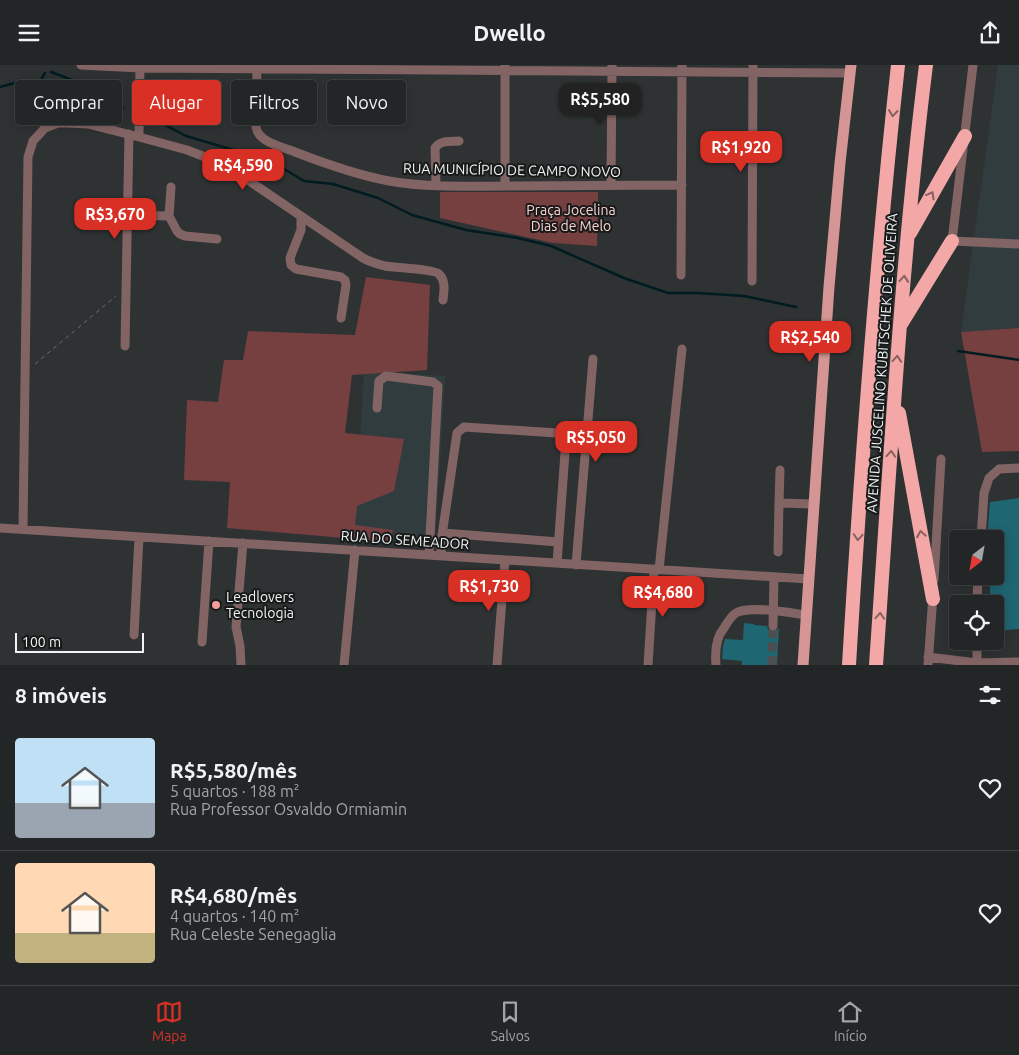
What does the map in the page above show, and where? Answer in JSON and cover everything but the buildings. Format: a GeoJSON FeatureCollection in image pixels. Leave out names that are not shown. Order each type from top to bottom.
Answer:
{"type":"FeatureCollection","features":[{"type":"Feature","properties":{"kind":"highway","name":"AVENIDA JUSCELINO KUBITSCHEK DE OLIVEIRA"},"geometry":{"type":"LineString","coordinates":[[850,665],[872,337],[898,65]]}},
{"type":"Feature","properties":{"kind":"highway","name":"AVENIDA JUSCELINO KUBITSCHEK DE OLIVEIRA"},"geometry":{"type":"LineString","coordinates":[[876,665],[907,238],[926,65]]}},
{"type":"Feature","properties":{"kind":"highway"},"geometry":{"type":"LineString","coordinates":[[907,238],[964,136]]}},
{"type":"Feature","properties":{"kind":"highway"},"geometry":{"type":"LineString","coordinates":[[900,327],[952,241]]}},
{"type":"Feature","properties":{"kind":"highway"},"geometry":{"type":"LineString","coordinates":[[895,391],[933,599]]}},
{"type":"Feature","properties":{"kind":"main road"},"geometry":{"type":"LineString","coordinates":[[803,665],[832,253],[850,69]]}},
{"type":"Feature","properties":{"kind":"street"},"geometry":{"type":"LineString","coordinates":[[81,65],[140,67],[850,69]]}},
{"type":"Feature","properties":{"kind":"street"},"geometry":{"type":"LineString","coordinates":[[973,65],[952,241],[1019,244]]}},
{"type":"Feature","properties":{"kind":"street"},"geometry":{"type":"LineString","coordinates":[[139,137],[140,67]]}},
{"type":"Feature","properties":{"kind":"street","name":"RUA MUNICÍPIO DE CAMPO NOVO"},"geometry":{"type":"LineString","coordinates":[[257,67],[256,127],[260,136],[266,141],[346,171],[387,181],[436,185],[682,185]]}},
{"type":"Feature","properties":{"kind":"street"},"geometry":{"type":"LineString","coordinates":[[505,186],[506,68]]}},
{"type":"Feature","properties":{"kind":"street"},"geometry":{"type":"LineString","coordinates":[[611,185],[612,68]]}},
{"type":"Feature","properties":{"kind":"street"},"geometry":{"type":"LineString","coordinates":[[681,275],[682,68]]}},
{"type":"Feature","properties":{"kind":"street"},"geometry":{"type":"LineString","coordinates":[[752,281],[753,69]]}},
{"type":"Feature","properties":{"kind":"street"},"geometry":{"type":"LineString","coordinates":[[23,529],[28,157],[33,141],[45,128],[58,123],[88,124],[187,150],[218,162],[245,178],[350,251],[363,258],[374,263],[397,268],[436,272],[444,282],[443,300]]}},
{"type":"Feature","properties":{"kind":"street"},"geometry":{"type":"LineString","coordinates":[[125,346],[128,134]]}},
{"type":"Feature","properties":{"kind":"street"},"geometry":{"type":"LineString","coordinates":[[436,185],[435,148],[437,144],[459,141]]}},
{"type":"Feature","properties":{"kind":"street"},"geometry":{"type":"LineString","coordinates":[[171,187],[169,216],[176,231],[185,236],[217,239]]}},
{"type":"Feature","properties":{"kind":"street"},"geometry":{"type":"LineString","coordinates":[[127,215],[169,216]]}},
{"type":"Feature","properties":{"kind":"street"},"geometry":{"type":"LineString","coordinates":[[302,217],[299,239],[290,258],[291,265],[296,269],[341,277],[344,280],[346,285],[341,318]]}},
{"type":"Feature","properties":{"kind":"street"},"geometry":{"type":"LineString","coordinates":[[648,665],[656,570],[682,349]]}},
{"type":"Feature","properties":{"kind":"street"},"geometry":{"type":"LineString","coordinates":[[576,565],[593,359]]}},
{"type":"Feature","properties":{"kind":"street"},"geometry":{"type":"LineString","coordinates":[[377,408],[379,381],[386,376],[433,382],[438,386],[429,555]]}},
{"type":"Feature","properties":{"kind":"street"},"geometry":{"type":"LineString","coordinates":[[441,556],[457,433],[464,427],[557,433],[566,439],[557,563]]}},
{"type":"Feature","properties":{"kind":"street"},"geometry":{"type":"LineString","coordinates":[[941,459],[928,661],[1019,662]]}},
{"type":"Feature","properties":{"kind":"street"},"geometry":{"type":"LineString","coordinates":[[982,530],[984,493],[989,479],[999,469],[1019,468]]}},
{"type":"Feature","properties":{"kind":"street"},"geometry":{"type":"LineString","coordinates":[[778,552],[780,470]]}},
{"type":"Feature","properties":{"kind":"street"},"geometry":{"type":"LineString","coordinates":[[779,503],[813,504]]}},
{"type":"Feature","properties":{"kind":"street","name":"RUA DO SEMEADOR"},"geometry":{"type":"LineString","coordinates":[[0,528],[808,579]]}},
{"type":"Feature","properties":{"kind":"street"},"geometry":{"type":"LineString","coordinates":[[443,533],[558,542]]}},
{"type":"Feature","properties":{"kind":"street"},"geometry":{"type":"LineString","coordinates":[[134,635],[139,537]]}},
{"type":"Feature","properties":{"kind":"street"},"geometry":{"type":"LineString","coordinates":[[202,642],[209,541]]}},
{"type":"Feature","properties":{"kind":"street"},"geometry":{"type":"LineString","coordinates":[[241,665],[236,627],[242,543]]}},
{"type":"Feature","properties":{"kind":"street"},"geometry":{"type":"LineString","coordinates":[[344,665],[354,550]]}},
{"type":"Feature","properties":{"kind":"street"},"geometry":{"type":"LineString","coordinates":[[496,665],[505,560]]}},
{"type":"Feature","properties":{"kind":"street"},"geometry":{"type":"LineString","coordinates":[[773,626],[774,577]]}},
{"type":"Feature","properties":{"kind":"street"},"geometry":{"type":"LineString","coordinates":[[716,665],[717,639],[735,613],[742,610],[773,610],[806,615]]}},
{"type":"Feature","properties":{"kind":"street"},"geometry":{"type":"LineString","coordinates":[[977,650],[977,663]]}},
{"type":"Feature","properties":{"kind":"path"},"geometry":{"type":"LineString","coordinates":[[25,372],[126,288]]}},
{"type":"Feature","properties":{"kind":"shaded area"},"geometry":{"type":"Polygon","coordinates":[[[998,65],[1019,65],[1019,328],[961,332],[998,65]]]}},
{"type":"Feature","properties":{"kind":"shaded area"},"geometry":{"type":"Polygon","coordinates":[[[364,371],[445,376],[435,544],[354,539],[364,371]]]}},
{"type":"Feature","properties":{"kind":"green space","name":"Praça Jocelina Dias de Melo"},"geometry":{"type":"Polygon","coordinates":[[[440,192],[598,192],[597,246],[553,243],[440,218],[440,192]]]}},
{"type":"Feature","properties":{"kind":"green space"},"geometry":{"type":"Polygon","coordinates":[[[366,277],[430,285],[427,370],[352,375],[345,433],[404,439],[394,491],[357,506],[355,525],[393,530],[390,542],[227,528],[230,482],[184,480],[187,400],[218,402],[224,360],[243,360],[248,331],[355,335],[366,277]]]}},
{"type":"Feature","properties":{"kind":"green space"},"geometry":{"type":"Polygon","coordinates":[[[1019,328],[1019,451],[982,452],[961,332],[1019,328]]]}},
{"type":"Feature","properties":{"kind":"waterway"},"geometry":{"type":"LineString","coordinates":[[51,72],[107,93],[123,108]]}},
{"type":"Feature","properties":{"kind":"waterway"},"geometry":{"type":"LineString","coordinates":[[0,87],[18,82],[39,83],[45,73]]}},
{"type":"Feature","properties":{"kind":"waterway"},"geometry":{"type":"LineString","coordinates":[[165,125],[186,136],[271,161],[304,181],[333,184],[378,198],[412,215],[466,230],[518,238],[551,246],[624,278],[668,293],[744,296],[796,307]]}},
{"type":"Feature","properties":{"kind":"waterway"},"geometry":{"type":"LineString","coordinates":[[958,351],[1019,360]]}},
{"type":"Feature","properties":{"kind":"tunnel"},"geometry":{"type":"LineString","coordinates":[[772,665],[773,626]]}},
{"type":"Feature","properties":{"kind":"place","name":"Leadlovers Tecnologia"},"geometry":{"type":"Point","coordinates":[216,605]}}]}
